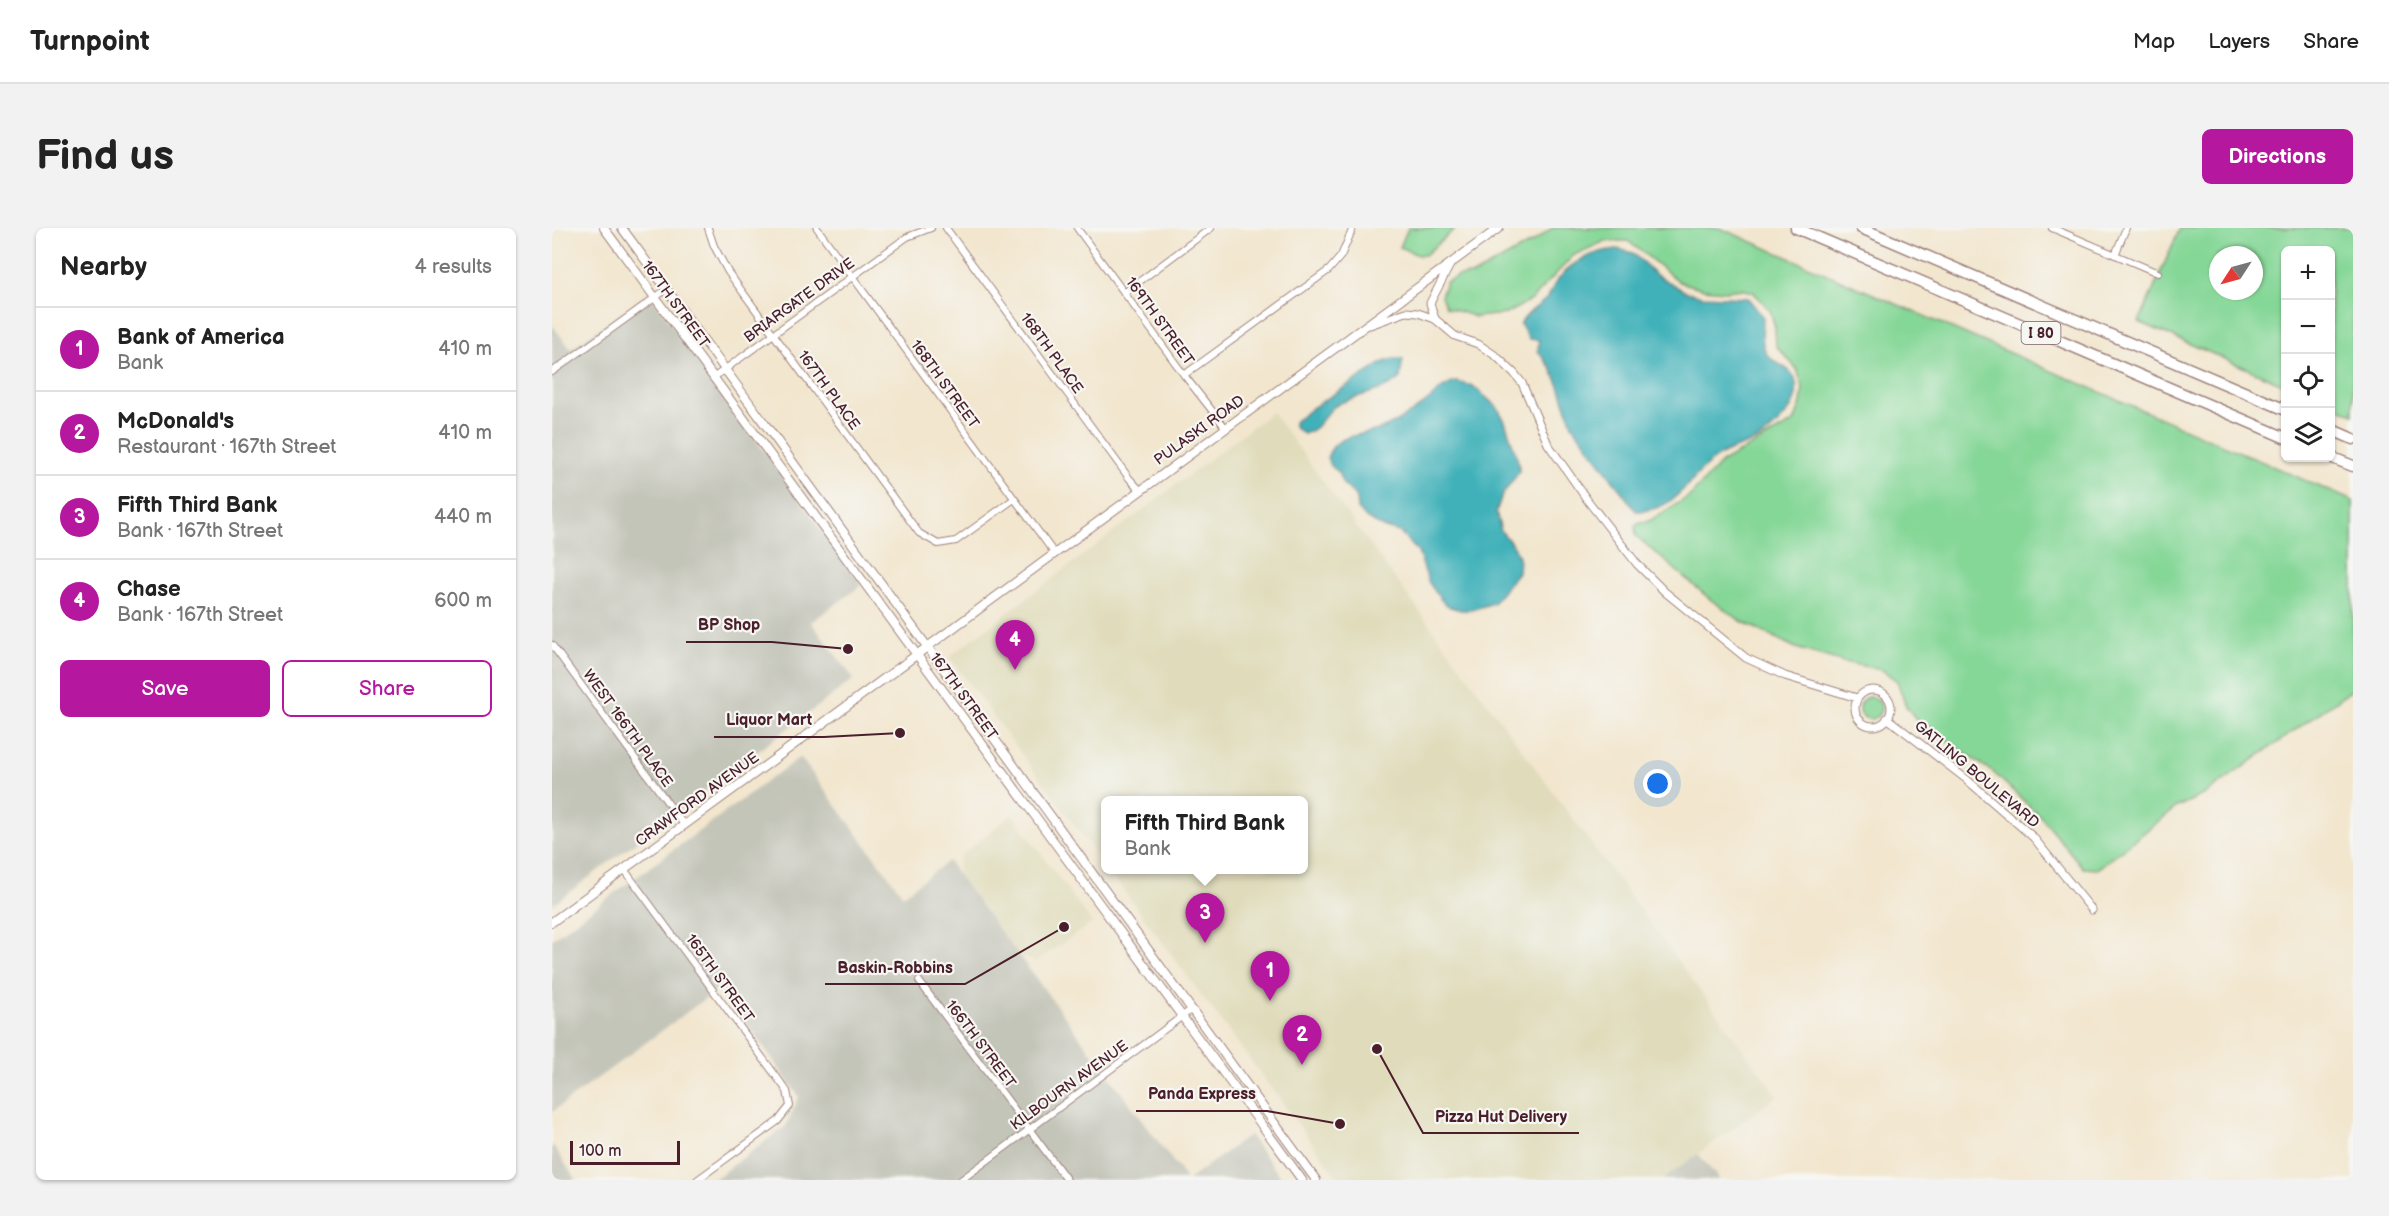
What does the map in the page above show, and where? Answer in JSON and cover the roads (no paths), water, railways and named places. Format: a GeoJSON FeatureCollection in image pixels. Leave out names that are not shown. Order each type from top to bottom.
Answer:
{"type":"FeatureCollection","features":[{"type":"Feature","properties":{"kind":"highway","name":"I 80"},"geometry":{"type":"LineString","coordinates":[[1796,228],[2281,436]]}},
{"type":"Feature","properties":{"kind":"highway","name":"I 80"},"geometry":{"type":"LineString","coordinates":[[1861,228],[2281,408]]}},
{"type":"Feature","properties":{"kind":"highway"},"geometry":{"type":"LineString","coordinates":[[2335,431],[2353,439]]}},
{"type":"Feature","properties":{"kind":"highway"},"geometry":{"type":"LineString","coordinates":[[2335,459],[2353,466]]}},
{"type":"Feature","properties":{"kind":"main road","name":"167TH STREET"},"geometry":{"type":"LineString","coordinates":[[604,228],[1302,1180]]}},
{"type":"Feature","properties":{"kind":"main road","name":"167TH STREET"},"geometry":{"type":"LineString","coordinates":[[622,228],[1316,1180]]}},
{"type":"Feature","properties":{"kind":"main road","name":"PULASKI ROAD"},"geometry":{"type":"LineString","coordinates":[[916,654],[1499,228]]}},
{"type":"Feature","properties":{"kind":"main road","name":"CRAWFORD AVENUE"},"geometry":{"type":"LineString","coordinates":[[552,922],[916,654]]}},
{"type":"Feature","properties":{"kind":"street","name":"167TH PLACE"},"geometry":{"type":"LineString","coordinates":[[708,228],[714,246],[728,272],[914,528],[924,538],[932,542],[950,543],[962,538],[1014,499]]}},
{"type":"Feature","properties":{"kind":"street","name":"168TH STREET"},"geometry":{"type":"LineString","coordinates":[[817,228],[1054,553]]}},
{"type":"Feature","properties":{"kind":"street","name":"BRIARGATE DRIVE"},"geometry":{"type":"LineString","coordinates":[[713,378],[907,237],[931,228]]}},
{"type":"Feature","properties":{"kind":"street","name":"168TH PLACE"},"geometry":{"type":"LineString","coordinates":[[946,228],[1128,478],[1140,490]]}},
{"type":"Feature","properties":{"kind":"street","name":"169TH STREET"},"geometry":{"type":"LineString","coordinates":[[1077,228],[1184,375],[1226,427]]}},
{"type":"Feature","properties":{"kind":"street"},"geometry":{"type":"LineString","coordinates":[[1124,293],[1212,228]]}},
{"type":"Feature","properties":{"kind":"street"},"geometry":{"type":"LineString","coordinates":[[1184,375],[1329,270],[1341,256],[1353,228]]}},
{"type":"Feature","properties":{"kind":"street"},"geometry":{"type":"LineString","coordinates":[[2052,228],[2158,273]]}},
{"type":"Feature","properties":{"kind":"street"},"geometry":{"type":"LineString","coordinates":[[2115,255],[2126,228]]}},
{"type":"Feature","properties":{"kind":"street"},"geometry":{"type":"LineString","coordinates":[[1435,319],[1430,303],[1451,263]]}},
{"type":"Feature","properties":{"kind":"street"},"geometry":{"type":"LineString","coordinates":[[552,372],[667,289]]}},
{"type":"Feature","properties":{"kind":"street"},"geometry":{"type":"LineString","coordinates":[[1359,329],[1407,312],[1418,313],[1435,319],[1455,336],[1486,348],[1514,373],[1528,395],[1548,444],[1620,543],[1665,592],[1746,658],[1785,676],[1857,698]]}},
{"type":"Feature","properties":{"kind":"street","name":"WEST 166TH PLACE"},"geometry":{"type":"LineString","coordinates":[[552,645],[684,825]]}},
{"type":"Feature","properties":{"kind":"street"},"geometry":{"type":"LineString","coordinates":[[1867,690],[1884,694],[1890,704],[1887,718],[1874,725],[1863,723],[1856,715],[1857,698],[1867,690]]}},
{"type":"Feature","properties":{"kind":"street","name":"GATLING BOULEVARD"},"geometry":{"type":"LineString","coordinates":[[1887,718],[1966,779],[2026,831],[2092,910]]}},
{"type":"Feature","properties":{"kind":"street","name":"165TH STREET"},"geometry":{"type":"LineString","coordinates":[[624,869],[787,1091],[790,1106],[778,1121],[697,1180]]}},
{"type":"Feature","properties":{"kind":"street","name":"166TH STREET"},"geometry":{"type":"LineString","coordinates":[[919,981],[1067,1180]]}},
{"type":"Feature","properties":{"kind":"street","name":"KILBOURN AVENUE"},"geometry":{"type":"LineString","coordinates":[[961,1180],[1192,1009]]}},
{"type":"Feature","properties":{"kind":"water"},"geometry":{"type":"Polygon","coordinates":[[[1617,249],[1633,253],[1656,275],[1686,292],[1702,296],[1748,298],[1763,317],[1762,340],[1766,353],[1791,372],[1796,385],[1796,394],[1791,408],[1774,428],[1755,441],[1717,457],[1672,500],[1650,510],[1636,511],[1572,425],[1551,368],[1538,351],[1539,340],[1529,339],[1520,324],[1547,298],[1560,277],[1574,264],[1589,256],[1617,249]]]}},
{"type":"Feature","properties":{"kind":"water"},"geometry":{"type":"Polygon","coordinates":[[[1403,359],[1400,378],[1393,384],[1335,406],[1309,432],[1304,434],[1294,427],[1294,422],[1312,408],[1384,362],[1403,359]]]}},
{"type":"Feature","properties":{"kind":"water"},"geometry":{"type":"Polygon","coordinates":[[[1457,382],[1473,386],[1497,407],[1505,421],[1519,464],[1519,472],[1502,495],[1496,512],[1501,531],[1515,548],[1519,557],[1518,572],[1493,603],[1471,610],[1450,607],[1442,601],[1429,583],[1418,552],[1400,532],[1367,519],[1358,509],[1357,497],[1343,484],[1338,472],[1327,458],[1337,443],[1352,436],[1378,430],[1402,419],[1444,387],[1457,382]]]}},
{"type":"Feature","properties":{"kind":"place","name":"BP Shop"},"geometry":{"type":"Point","coordinates":[848,649]}},
{"type":"Feature","properties":{"kind":"place","name":"Chase"},"geometry":{"type":"Point","coordinates":[1015,670]}},
{"type":"Feature","properties":{"kind":"place","name":"Liquor Mart"},"geometry":{"type":"Point","coordinates":[900,733]}},
{"type":"Feature","properties":{"kind":"place","name":"Baskin-Robbins"},"geometry":{"type":"Point","coordinates":[1064,927]}},
{"type":"Feature","properties":{"kind":"place","name":"Fifth Third Bank"},"geometry":{"type":"Point","coordinates":[1205,943]}},
{"type":"Feature","properties":{"kind":"place","name":"Bank of America"},"geometry":{"type":"Point","coordinates":[1270,1001]}},
{"type":"Feature","properties":{"kind":"place","name":"Pizza Hut Delivery"},"geometry":{"type":"Point","coordinates":[1377,1049]}},
{"type":"Feature","properties":{"kind":"place","name":"McDonald's"},"geometry":{"type":"Point","coordinates":[1302,1065]}},
{"type":"Feature","properties":{"kind":"place","name":"Panda Express"},"geometry":{"type":"Point","coordinates":[1340,1124]}}]}
